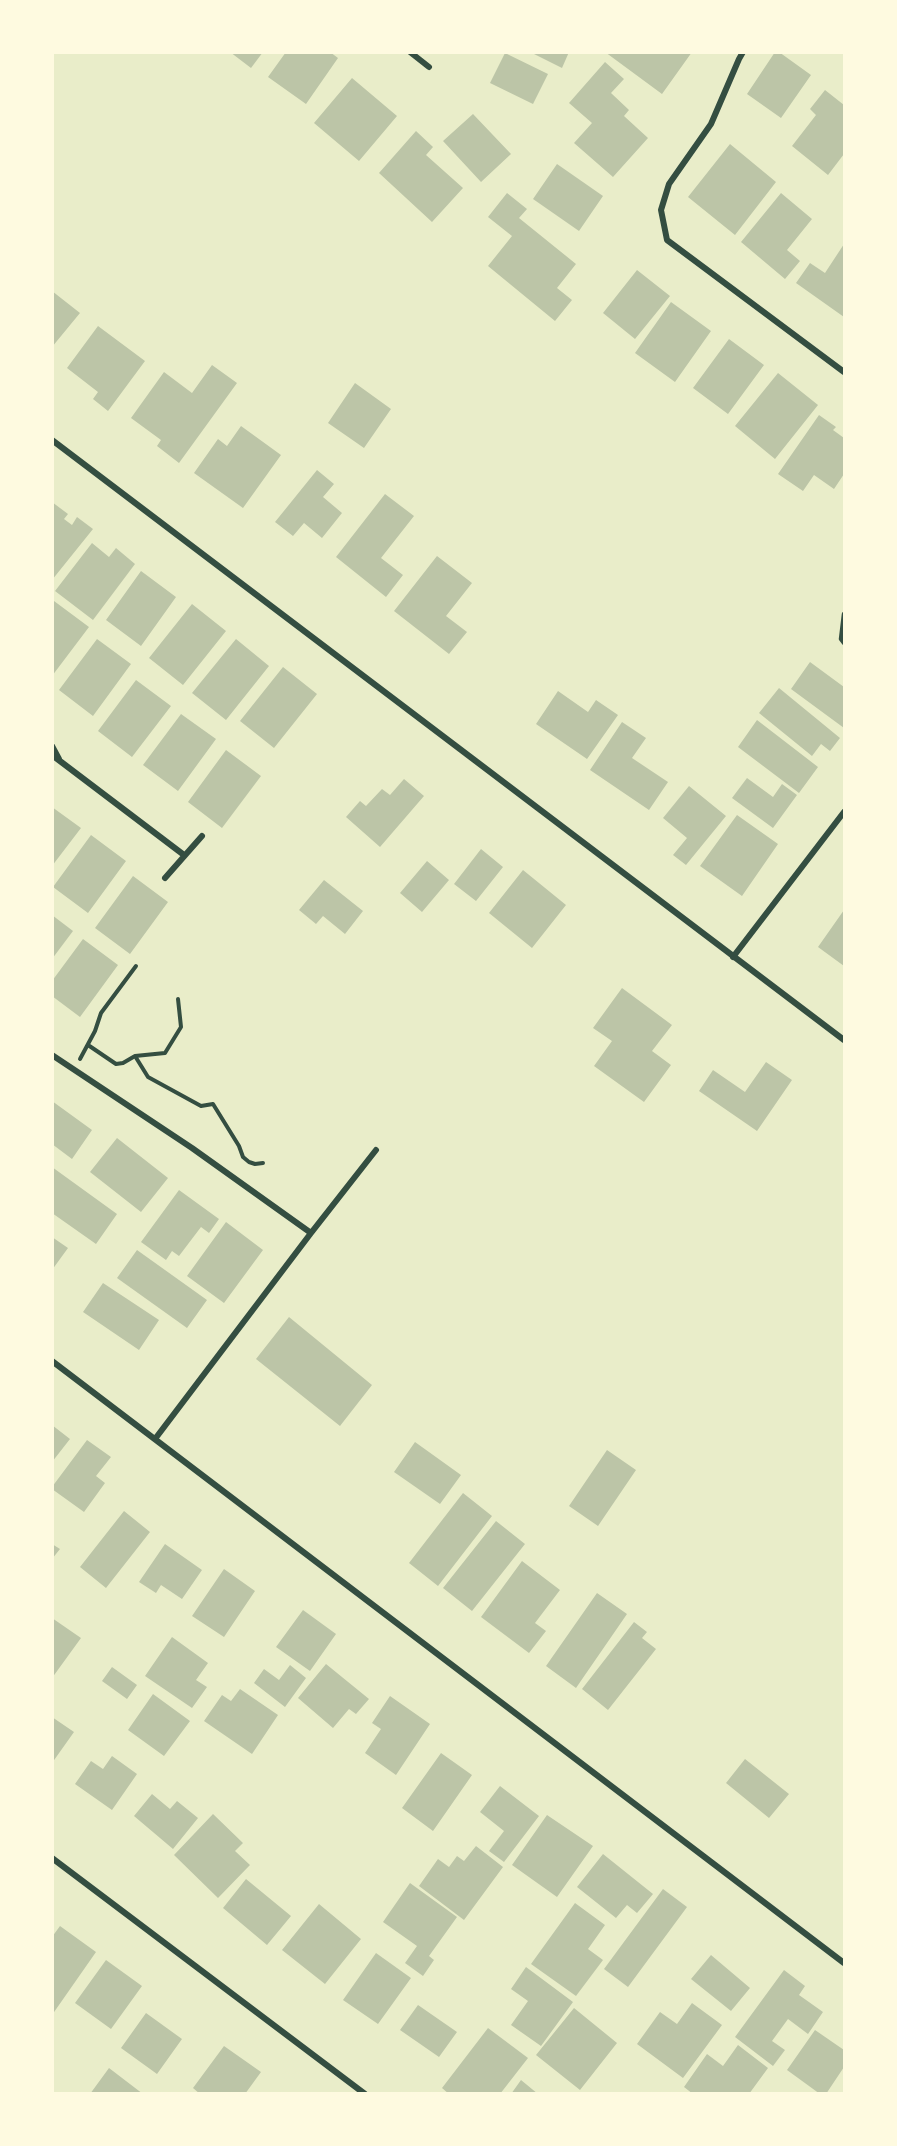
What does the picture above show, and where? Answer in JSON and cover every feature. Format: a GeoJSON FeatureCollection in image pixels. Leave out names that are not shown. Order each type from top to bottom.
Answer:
{"type":"FeatureCollection","features":[{"type":"Feature","properties":{"kind":"street"},"geometry":{"type":"LineString","coordinates":[[410,52],[429,67]]}},
{"type":"Feature","properties":{"kind":"street"},"geometry":{"type":"LineString","coordinates":[[743,52],[711,124],[669,184],[661,210],[667,240],[844,372]]}},
{"type":"Feature","properties":{"kind":"street"},"geometry":{"type":"LineString","coordinates":[[52,440],[844,1040]]}},
{"type":"Feature","properties":{"kind":"street"},"geometry":{"type":"LineString","coordinates":[[52,746],[59,759]]}},
{"type":"Feature","properties":{"kind":"street"},"geometry":{"type":"LineString","coordinates":[[52,755],[184,855]]}},
{"type":"Feature","properties":{"kind":"street"},"geometry":{"type":"LineString","coordinates":[[733,957],[844,812]]}},
{"type":"Feature","properties":{"kind":"street"},"geometry":{"type":"LineString","coordinates":[[165,878],[202,836]]}},
{"type":"Feature","properties":{"kind":"street"},"geometry":{"type":"LineString","coordinates":[[52,1056],[192,1148],[311,1233]]}},
{"type":"Feature","properties":{"kind":"street"},"geometry":{"type":"LineString","coordinates":[[155,1439],[376,1150]]}},
{"type":"Feature","properties":{"kind":"street"},"geometry":{"type":"LineString","coordinates":[[52,1361],[844,1963]]}},
{"type":"Feature","properties":{"kind":"street"},"geometry":{"type":"LineString","coordinates":[[52,1858],[365,2094]]}},
{"type":"Feature","properties":{"kind":"lane"},"geometry":{"type":"LineString","coordinates":[[844,614],[841,639],[844,643]]}},
{"type":"Feature","properties":{"kind":"path"},"geometry":{"type":"LineString","coordinates":[[73,1070],[88,1045],[101,1013],[136,966]]}},
{"type":"Feature","properties":{"kind":"path"},"geometry":{"type":"LineString","coordinates":[[88,1045],[116,1064],[135,1056],[165,1053],[181,1027],[178,999]]}},
{"type":"Feature","properties":{"kind":"path"},"geometry":{"type":"LineString","coordinates":[[135,1056],[148,1077],[201,1106],[213,1104],[239,1146],[243,1157],[255,1164],[263,1163]]}},
{"type":"Feature","properties":{"kind":"building"},"geometry":{"type":"Polygon","coordinates":[[[230,52],[263,52],[251,68],[230,52]]]}},
{"type":"Feature","properties":{"kind":"building"},"geometry":{"type":"Polygon","coordinates":[[[286,52],[330,52],[338,58],[306,104],[268,77],[286,52]]]}},
{"type":"Feature","properties":{"kind":"building"},"geometry":{"type":"Polygon","coordinates":[[[530,52],[569,52],[562,68],[530,52]]]}},
{"type":"Feature","properties":{"kind":"building"},"geometry":{"type":"Polygon","coordinates":[[[605,52],[692,52],[662,94],[605,52]]]}},
{"type":"Feature","properties":{"kind":"building"},"geometry":{"type":"Polygon","coordinates":[[[775,52],[779,52],[811,75],[781,118],[747,94],[775,52]]]}},
{"type":"Feature","properties":{"kind":"building"},"geometry":{"type":"Polygon","coordinates":[[[505,53],[548,74],[533,104],[490,83],[505,53]]]}},
{"type":"Feature","properties":{"kind":"building"},"geometry":{"type":"Polygon","coordinates":[[[605,62],[624,79],[611,93],[629,110],[624,116],[648,138],[613,177],[574,143],[592,123],[569,103],[605,62]]]}},
{"type":"Feature","properties":{"kind":"building"},"geometry":{"type":"Polygon","coordinates":[[[352,78],[397,116],[359,161],[314,123],[352,78]]]}},
{"type":"Feature","properties":{"kind":"building"},"geometry":{"type":"Polygon","coordinates":[[[825,90],[844,105],[844,154],[828,175],[792,146],[816,115],[810,109],[825,90]]]}},
{"type":"Feature","properties":{"kind":"building"},"geometry":{"type":"Polygon","coordinates":[[[473,114],[511,154],[481,182],[443,141],[473,114]]]}},
{"type":"Feature","properties":{"kind":"building"},"geometry":{"type":"Polygon","coordinates":[[[416,131],[433,147],[426,155],[463,188],[432,222],[379,173],[416,131]]]}},
{"type":"Feature","properties":{"kind":"building"},"geometry":{"type":"Polygon","coordinates":[[[730,144],[776,182],[735,235],[688,197],[730,144]]]}},
{"type":"Feature","properties":{"kind":"building"},"geometry":{"type":"Polygon","coordinates":[[[557,164],[603,196],[579,231],[533,199],[557,164]]]}},
{"type":"Feature","properties":{"kind":"building"},"geometry":{"type":"Polygon","coordinates":[[[507,193],[527,209],[519,218],[576,264],[557,288],[572,300],[555,321],[488,266],[512,236],[488,217],[507,193]]]}},
{"type":"Feature","properties":{"kind":"building"},"geometry":{"type":"Polygon","coordinates":[[[781,193],[812,219],[787,250],[800,261],[785,279],[741,242],[781,193]]]}},
{"type":"Feature","properties":{"kind":"building"},"geometry":{"type":"Polygon","coordinates":[[[844,244],[844,317],[796,283],[810,263],[825,273],[844,244]]]}},
{"type":"Feature","properties":{"kind":"building"},"geometry":{"type":"Polygon","coordinates":[[[637,270],[670,296],[635,339],[603,313],[637,270]]]}},
{"type":"Feature","properties":{"kind":"building"},"geometry":{"type":"Polygon","coordinates":[[[52,291],[80,313],[52,347],[52,291]]]}},
{"type":"Feature","properties":{"kind":"building"},"geometry":{"type":"Polygon","coordinates":[[[671,302],[711,331],[675,382],[635,353],[671,302]]]}},
{"type":"Feature","properties":{"kind":"building"},"geometry":{"type":"Polygon","coordinates":[[[98,326],[145,361],[108,411],[93,399],[98,392],[67,368],[98,326]]]}},
{"type":"Feature","properties":{"kind":"building"},"geometry":{"type":"Polygon","coordinates":[[[729,339],[764,365],[728,414],[693,388],[729,339]]]}},
{"type":"Feature","properties":{"kind":"building"},"geometry":{"type":"Polygon","coordinates":[[[212,365],[237,383],[179,463],[157,446],[161,440],[131,418],[164,372],[192,393],[212,365]]]}},
{"type":"Feature","properties":{"kind":"building"},"geometry":{"type":"Polygon","coordinates":[[[778,373],[818,405],[775,459],[735,426],[778,373]]]}},
{"type":"Feature","properties":{"kind":"building"},"geometry":{"type":"Polygon","coordinates":[[[355,383],[391,409],[364,448],[328,423],[355,383]]]}},
{"type":"Feature","properties":{"kind":"building"},"geometry":{"type":"Polygon","coordinates":[[[819,415],[836,427],[833,430],[844,438],[844,474],[834,489],[814,475],[803,491],[778,474],[819,415]]]}},
{"type":"Feature","properties":{"kind":"building"},"geometry":{"type":"Polygon","coordinates":[[[241,426],[281,455],[243,508],[194,473],[218,439],[227,446],[241,426]]]}},
{"type":"Feature","properties":{"kind":"building"},"geometry":{"type":"Polygon","coordinates":[[[317,470],[334,484],[323,497],[342,513],[322,538],[304,523],[293,536],[275,522],[317,470]]]}},
{"type":"Feature","properties":{"kind":"building"},"geometry":{"type":"Polygon","coordinates":[[[385,494],[414,516],[381,558],[403,575],[386,597],[336,557],[385,494]]]}},
{"type":"Feature","properties":{"kind":"building"},"geometry":{"type":"Polygon","coordinates":[[[52,502],[68,514],[64,519],[72,525],[77,517],[93,529],[52,580],[52,502]]]}},
{"type":"Feature","properties":{"kind":"building"},"geometry":{"type":"Polygon","coordinates":[[[92,543],[109,557],[116,548],[135,564],[93,620],[55,591],[92,543]]]}},
{"type":"Feature","properties":{"kind":"building"},"geometry":{"type":"Polygon","coordinates":[[[437,556],[472,583],[446,616],[467,632],[449,654],[394,611],[437,556]]]}},
{"type":"Feature","properties":{"kind":"building"},"geometry":{"type":"Polygon","coordinates":[[[141,571],[176,597],[141,646],[106,620],[141,571]]]}},
{"type":"Feature","properties":{"kind":"building"},"geometry":{"type":"Polygon","coordinates":[[[54,601],[89,627],[52,676],[52,603],[54,601]]]}},
{"type":"Feature","properties":{"kind":"building"},"geometry":{"type":"Polygon","coordinates":[[[192,604],[226,631],[183,685],[149,658],[192,604]]]}},
{"type":"Feature","properties":{"kind":"building"},"geometry":{"type":"Polygon","coordinates":[[[97,639],[131,664],[93,716],[59,690],[97,639]]]}},
{"type":"Feature","properties":{"kind":"building"},"geometry":{"type":"Polygon","coordinates":[[[236,639],[269,666],[226,720],[192,693],[236,639]]]}},
{"type":"Feature","properties":{"kind":"building"},"geometry":{"type":"Polygon","coordinates":[[[810,662],[844,687],[844,728],[791,689],[810,662]]]}},
{"type":"Feature","properties":{"kind":"building"},"geometry":{"type":"Polygon","coordinates":[[[283,667],[317,694],[274,748],[240,721],[283,667]]]}},
{"type":"Feature","properties":{"kind":"building"},"geometry":{"type":"Polygon","coordinates":[[[136,680],[171,706],[132,757],[98,731],[136,680]]]}},
{"type":"Feature","properties":{"kind":"building"},"geometry":{"type":"Polygon","coordinates":[[[779,688],[840,738],[830,751],[821,744],[812,756],[759,713],[779,688]]]}},
{"type":"Feature","properties":{"kind":"building"},"geometry":{"type":"Polygon","coordinates":[[[558,691],[588,712],[596,700],[618,715],[587,759],[536,724],[558,691]]]}},
{"type":"Feature","properties":{"kind":"building"},"geometry":{"type":"Polygon","coordinates":[[[181,714],[216,739],[178,791],[143,765],[181,714]]]}},
{"type":"Feature","properties":{"kind":"building"},"geometry":{"type":"Polygon","coordinates":[[[757,720],[818,767],[799,793],[738,747],[757,720]]]}},
{"type":"Feature","properties":{"kind":"building"},"geometry":{"type":"Polygon","coordinates":[[[622,722],[646,738],[632,758],[668,782],[649,810],[590,770],[622,722]]]}},
{"type":"Feature","properties":{"kind":"building"},"geometry":{"type":"Polygon","coordinates":[[[226,750],[261,776],[222,828],[188,802],[226,750]]]}},
{"type":"Feature","properties":{"kind":"building"},"geometry":{"type":"Polygon","coordinates":[[[747,778],[773,797],[782,784],[797,795],[773,828],[732,798],[747,778]]]}},
{"type":"Feature","properties":{"kind":"building"},"geometry":{"type":"Polygon","coordinates":[[[404,779],[424,796],[380,847],[346,817],[360,801],[366,806],[382,789],[390,795],[404,779]]]}},
{"type":"Feature","properties":{"kind":"building"},"geometry":{"type":"Polygon","coordinates":[[[689,786],[726,816],[686,865],[673,855],[687,838],[663,818],[689,786]]]}},
{"type":"Feature","properties":{"kind":"building"},"geometry":{"type":"Polygon","coordinates":[[[52,807],[81,828],[52,866],[52,807]]]}},
{"type":"Feature","properties":{"kind":"building"},"geometry":{"type":"Polygon","coordinates":[[[737,815],[778,844],[742,896],[700,866],[737,815]]]}},
{"type":"Feature","properties":{"kind":"building"},"geometry":{"type":"Polygon","coordinates":[[[91,835],[126,861],[88,913],[53,887],[91,835]]]}},
{"type":"Feature","properties":{"kind":"building"},"geometry":{"type":"Polygon","coordinates":[[[481,849],[503,867],[476,901],[454,884],[481,849]]]}},
{"type":"Feature","properties":{"kind":"building"},"geometry":{"type":"Polygon","coordinates":[[[427,861],[449,880],[422,912],[400,893],[427,861]]]}},
{"type":"Feature","properties":{"kind":"building"},"geometry":{"type":"Polygon","coordinates":[[[523,870],[566,905],[532,948],[489,913],[523,870]]]}},
{"type":"Feature","properties":{"kind":"building"},"geometry":{"type":"Polygon","coordinates":[[[133,876],[168,902],[130,954],[95,928],[133,876]]]}},
{"type":"Feature","properties":{"kind":"building"},"geometry":{"type":"Polygon","coordinates":[[[324,880],[363,911],[345,934],[323,916],[316,924],[299,910],[324,880]]]}},
{"type":"Feature","properties":{"kind":"building"},"geometry":{"type":"Polygon","coordinates":[[[844,910],[844,966],[818,947],[844,910]]]}},
{"type":"Feature","properties":{"kind":"building"},"geometry":{"type":"Polygon","coordinates":[[[52,915],[73,931],[52,959],[52,915]]]}},
{"type":"Feature","properties":{"kind":"building"},"geometry":{"type":"Polygon","coordinates":[[[83,939],[118,965],[80,1017],[52,996],[52,981],[83,939]]]}},
{"type":"Feature","properties":{"kind":"building"},"geometry":{"type":"Polygon","coordinates":[[[622,988],[672,1025],[652,1051],[671,1065],[644,1102],[594,1066],[612,1041],[593,1028],[622,988]]]}},
{"type":"Feature","properties":{"kind":"building"},"geometry":{"type":"Polygon","coordinates":[[[766,1062],[792,1080],[757,1131],[699,1091],[713,1070],[745,1092],[766,1062]]]}},
{"type":"Feature","properties":{"kind":"building"},"geometry":{"type":"Polygon","coordinates":[[[52,1101],[92,1130],[72,1159],[52,1144],[52,1101]]]}},
{"type":"Feature","properties":{"kind":"building"},"geometry":{"type":"Polygon","coordinates":[[[117,1138],[168,1178],[141,1212],[90,1172],[117,1138]]]}},
{"type":"Feature","properties":{"kind":"building"},"geometry":{"type":"Polygon","coordinates":[[[52,1167],[117,1214],[96,1244],[52,1213],[52,1167]]]}},
{"type":"Feature","properties":{"kind":"building"},"geometry":{"type":"Polygon","coordinates":[[[179,1190],[219,1219],[209,1233],[201,1227],[179,1256],[172,1251],[166,1260],[141,1242],[179,1190]]]}},
{"type":"Feature","properties":{"kind":"building"},"geometry":{"type":"Polygon","coordinates":[[[226,1222],[263,1250],[224,1303],[187,1276],[226,1222]]]}},
{"type":"Feature","properties":{"kind":"building"},"geometry":{"type":"Polygon","coordinates":[[[52,1237],[68,1248],[52,1270],[52,1237]]]}},
{"type":"Feature","properties":{"kind":"building"},"geometry":{"type":"Polygon","coordinates":[[[137,1250],[207,1300],[187,1328],[117,1278],[137,1250]]]}},
{"type":"Feature","properties":{"kind":"building"},"geometry":{"type":"Polygon","coordinates":[[[103,1283],[159,1320],[139,1350],[83,1312],[103,1283]]]}},
{"type":"Feature","properties":{"kind":"building"},"geometry":{"type":"Polygon","coordinates":[[[289,1317],[372,1385],[340,1426],[256,1359],[289,1317]]]}},
{"type":"Feature","properties":{"kind":"building"},"geometry":{"type":"Polygon","coordinates":[[[52,1425],[70,1439],[52,1462],[52,1425]]]}},
{"type":"Feature","properties":{"kind":"building"},"geometry":{"type":"Polygon","coordinates":[[[87,1440],[111,1457],[96,1476],[105,1483],[84,1512],[52,1487],[87,1440]]]}},
{"type":"Feature","properties":{"kind":"building"},"geometry":{"type":"Polygon","coordinates":[[[415,1442],[461,1475],[440,1504],[394,1472],[415,1442]]]}},
{"type":"Feature","properties":{"kind":"building"},"geometry":{"type":"Polygon","coordinates":[[[607,1450],[636,1470],[598,1526],[569,1506],[607,1450]]]}},
{"type":"Feature","properties":{"kind":"building"},"geometry":{"type":"Polygon","coordinates":[[[463,1493],[492,1516],[438,1586],[409,1563],[463,1493]]]}},
{"type":"Feature","properties":{"kind":"building"},"geometry":{"type":"Polygon","coordinates":[[[124,1511],[150,1532],[106,1588],[80,1567],[124,1511]]]}},
{"type":"Feature","properties":{"kind":"building"},"geometry":{"type":"Polygon","coordinates":[[[496,1521],[525,1544],[472,1611],[443,1588],[496,1521]]]}},
{"type":"Feature","properties":{"kind":"building"},"geometry":{"type":"Polygon","coordinates":[[[52,1544],[60,1549],[52,1559],[52,1544]]]}},
{"type":"Feature","properties":{"kind":"building"},"geometry":{"type":"Polygon","coordinates":[[[165,1544],[202,1570],[182,1599],[161,1585],[156,1593],[139,1582],[165,1544]]]}},
{"type":"Feature","properties":{"kind":"building"},"geometry":{"type":"Polygon","coordinates":[[[522,1561],[560,1590],[535,1623],[546,1631],[529,1653],[481,1617],[522,1561]]]}},
{"type":"Feature","properties":{"kind":"building"},"geometry":{"type":"Polygon","coordinates":[[[224,1569],[255,1591],[224,1637],[192,1616],[224,1569]]]}},
{"type":"Feature","properties":{"kind":"building"},"geometry":{"type":"Polygon","coordinates":[[[597,1593],[627,1614],[576,1688],[546,1666],[597,1593]]]}},
{"type":"Feature","properties":{"kind":"building"},"geometry":{"type":"Polygon","coordinates":[[[303,1610],[336,1634],[310,1671],[276,1647],[303,1610]]]}},
{"type":"Feature","properties":{"kind":"building"},"geometry":{"type":"Polygon","coordinates":[[[52,1618],[81,1638],[52,1678],[52,1618]]]}},
{"type":"Feature","properties":{"kind":"building"},"geometry":{"type":"Polygon","coordinates":[[[634,1622],[647,1632],[642,1638],[656,1649],[608,1710],[582,1689],[634,1622]]]}},
{"type":"Feature","properties":{"kind":"building"},"geometry":{"type":"Polygon","coordinates":[[[172,1637],[208,1663],[196,1680],[207,1687],[192,1708],[145,1676],[172,1637]]]}},
{"type":"Feature","properties":{"kind":"building"},"geometry":{"type":"Polygon","coordinates":[[[326,1664],[369,1699],[356,1714],[349,1709],[333,1728],[298,1698],[326,1664]]]}},
{"type":"Feature","properties":{"kind":"building"},"geometry":{"type":"Polygon","coordinates":[[[290,1665],[306,1678],[285,1707],[254,1683],[264,1669],[279,1680],[290,1665]]]}},
{"type":"Feature","properties":{"kind":"building"},"geometry":{"type":"Polygon","coordinates":[[[112,1667],[137,1685],[127,1699],[102,1681],[112,1667]]]}},
{"type":"Feature","properties":{"kind":"building"},"geometry":{"type":"Polygon","coordinates":[[[240,1689],[278,1715],[252,1754],[204,1721],[222,1695],[231,1701],[240,1689]]]}},
{"type":"Feature","properties":{"kind":"building"},"geometry":{"type":"Polygon","coordinates":[[[153,1694],[190,1721],[164,1756],[128,1730],[153,1694]]]}},
{"type":"Feature","properties":{"kind":"building"},"geometry":{"type":"Polygon","coordinates":[[[390,1696],[430,1724],[396,1775],[365,1753],[381,1729],[372,1723],[390,1696]]]}},
{"type":"Feature","properties":{"kind":"building"},"geometry":{"type":"Polygon","coordinates":[[[52,1717],[74,1732],[52,1763],[52,1717]]]}},
{"type":"Feature","properties":{"kind":"building"},"geometry":{"type":"Polygon","coordinates":[[[441,1753],[472,1775],[433,1831],[402,1808],[441,1753]]]}},
{"type":"Feature","properties":{"kind":"building"},"geometry":{"type":"Polygon","coordinates":[[[112,1756],[137,1774],[112,1810],[75,1784],[91,1761],[103,1769],[112,1756]]]}},
{"type":"Feature","properties":{"kind":"building"},"geometry":{"type":"Polygon","coordinates":[[[745,1759],[789,1794],[769,1818],[726,1783],[745,1759]]]}},
{"type":"Feature","properties":{"kind":"building"},"geometry":{"type":"Polygon","coordinates":[[[500,1786],[539,1816],[504,1862],[489,1851],[504,1831],[480,1812],[500,1786]]]}},
{"type":"Feature","properties":{"kind":"building"},"geometry":{"type":"Polygon","coordinates":[[[152,1794],[170,1809],[177,1801],[198,1818],[173,1849],[134,1816],[152,1794]]]}},
{"type":"Feature","properties":{"kind":"building"},"geometry":{"type":"Polygon","coordinates":[[[213,1814],[243,1843],[235,1851],[250,1865],[218,1898],[174,1855],[213,1814]]]}},
{"type":"Feature","properties":{"kind":"building"},"geometry":{"type":"Polygon","coordinates":[[[547,1815],[593,1846],[557,1897],[512,1865],[547,1815]]]}},
{"type":"Feature","properties":{"kind":"building"},"geometry":{"type":"Polygon","coordinates":[[[476,1846],[503,1867],[464,1920],[419,1886],[438,1859],[449,1867],[457,1856],[464,1861],[476,1846]]]}},
{"type":"Feature","properties":{"kind":"building"},"geometry":{"type":"Polygon","coordinates":[[[603,1854],[653,1894],[637,1913],[627,1905],[616,1918],[577,1887],[603,1854]]]}},
{"type":"Feature","properties":{"kind":"building"},"geometry":{"type":"Polygon","coordinates":[[[246,1879],[291,1916],[267,1945],[223,1908],[246,1879]]]}},
{"type":"Feature","properties":{"kind":"building"},"geometry":{"type":"Polygon","coordinates":[[[410,1883],[457,1917],[429,1956],[434,1960],[423,1976],[405,1963],[417,1946],[383,1922],[410,1883]]]}},
{"type":"Feature","properties":{"kind":"building"},"geometry":{"type":"Polygon","coordinates":[[[663,1889],[687,1907],[628,1987],[604,1969],[663,1889]]]}},
{"type":"Feature","properties":{"kind":"building"},"geometry":{"type":"Polygon","coordinates":[[[575,1903],[605,1925],[588,1949],[603,1960],[576,1996],[531,1964],[575,1903]]]}},
{"type":"Feature","properties":{"kind":"building"},"geometry":{"type":"Polygon","coordinates":[[[319,1904],[361,1939],[325,1984],[282,1950],[319,1904]]]}},
{"type":"Feature","properties":{"kind":"building"},"geometry":{"type":"Polygon","coordinates":[[[60,1926],[96,1952],[52,2015],[52,1937],[60,1926]]]}},
{"type":"Feature","properties":{"kind":"building"},"geometry":{"type":"Polygon","coordinates":[[[376,1953],[411,1978],[378,2024],[343,2000],[376,1953]]]}},
{"type":"Feature","properties":{"kind":"building"},"geometry":{"type":"Polygon","coordinates":[[[711,1955],[750,1988],[731,2011],[691,1979],[711,1955]]]}},
{"type":"Feature","properties":{"kind":"building"},"geometry":{"type":"Polygon","coordinates":[[[106,1960],[142,1986],[111,2029],[75,2003],[106,1960]]]}},
{"type":"Feature","properties":{"kind":"building"},"geometry":{"type":"Polygon","coordinates":[[[526,1967],[573,2002],[541,2046],[511,2025],[528,2001],[511,1989],[526,1967]]]}},
{"type":"Feature","properties":{"kind":"building"},"geometry":{"type":"Polygon","coordinates":[[[784,1970],[805,1986],[799,1995],[823,2012],[808,2034],[788,2019],[772,2041],[785,2050],[773,2066],[735,2037],[784,1970]]]}},
{"type":"Feature","properties":{"kind":"building"},"geometry":{"type":"Polygon","coordinates":[[[692,2003],[722,2025],[683,2078],[637,2044],[660,2012],[677,2024],[692,2003]]]}},
{"type":"Feature","properties":{"kind":"building"},"geometry":{"type":"Polygon","coordinates":[[[418,2005],[457,2032],[439,2057],[400,2030],[418,2005]]]}},
{"type":"Feature","properties":{"kind":"building"},"geometry":{"type":"Polygon","coordinates":[[[574,2008],[617,2043],[580,2090],[536,2055],[574,2008]]]}},
{"type":"Feature","properties":{"kind":"building"},"geometry":{"type":"Polygon","coordinates":[[[146,2013],[182,2039],[157,2074],[121,2048],[146,2013]]]}},
{"type":"Feature","properties":{"kind":"building"},"geometry":{"type":"Polygon","coordinates":[[[488,2028],[528,2058],[500,2094],[449,2094],[442,2088],[488,2028]]]}},
{"type":"Feature","properties":{"kind":"building"},"geometry":{"type":"Polygon","coordinates":[[[815,2030],[844,2050],[844,2067],[826,2094],[820,2094],[787,2070],[815,2030]]]}},
{"type":"Feature","properties":{"kind":"building"},"geometry":{"type":"Polygon","coordinates":[[[738,2045],[768,2068],[749,2094],[693,2094],[684,2087],[707,2054],[723,2066],[738,2045]]]}},
{"type":"Feature","properties":{"kind":"building"},"geometry":{"type":"Polygon","coordinates":[[[224,2046],[261,2072],[245,2094],[200,2094],[193,2088],[224,2046]]]}},
{"type":"Feature","properties":{"kind":"building"},"geometry":{"type":"Polygon","coordinates":[[[109,2068],[143,2094],[90,2094],[109,2068]]]}},
{"type":"Feature","properties":{"kind":"building"},"geometry":{"type":"Polygon","coordinates":[[[521,2080],[538,2094],[511,2094],[521,2080]]]}}]}
